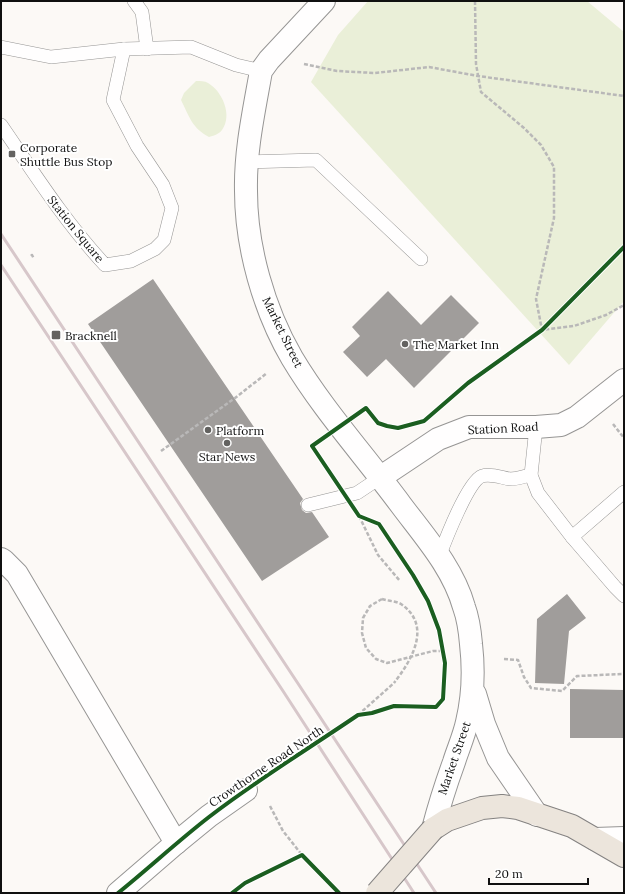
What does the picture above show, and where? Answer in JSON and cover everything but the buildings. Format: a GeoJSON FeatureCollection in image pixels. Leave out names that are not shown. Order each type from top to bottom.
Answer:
{"type":"FeatureCollection","features":[{"type":"Feature","properties":{"kind":"main road"},"geometry":{"type":"LineString","coordinates":[[377,893],[433,829],[447,820],[482,808],[502,806],[518,808],[572,826],[624,856]]}},
{"type":"Feature","properties":{"kind":"street","name":"Market Street"},"geometry":{"type":"LineString","coordinates":[[324,1],[269,60],[261,72],[247,162],[247,217],[261,288],[292,357],[326,407],[381,477],[440,557],[452,577],[465,608],[471,645],[473,687],[467,724],[441,796],[433,829]]}},
{"type":"Feature","properties":{"kind":"street","name":"Station Road"},"geometry":{"type":"LineString","coordinates":[[381,477],[438,439],[469,427],[536,427],[561,425],[576,417],[624,380]]}},
{"type":"Feature","properties":{"kind":"street"},"geometry":{"type":"LineString","coordinates":[[1,559],[17,574],[176,843]]}},
{"type":"Feature","properties":{"kind":"street","name":"Market Street"},"geometry":{"type":"LineString","coordinates":[[473,687],[484,724],[498,758],[537,815]]}},
{"type":"Feature","properties":{"kind":"street","name":"Crowthorne Road North"},"geometry":{"type":"LineString","coordinates":[[128,890],[176,843],[209,816],[246,790]]}},
{"type":"Feature","properties":{"kind":"street"},"geometry":{"type":"LineString","coordinates":[[595,839],[624,838]]}},
{"type":"Feature","properties":{"kind":"lane"},"geometry":{"type":"LineString","coordinates":[[134,1],[142,12],[147,49]]}},
{"type":"Feature","properties":{"kind":"lane"},"geometry":{"type":"LineString","coordinates":[[1,47],[51,57],[124,49],[191,48],[236,65],[261,72]]}},
{"type":"Feature","properties":{"kind":"lane","name":"Station Square"},"geometry":{"type":"LineString","coordinates":[[1,125],[57,207],[86,244],[105,265],[132,261],[155,249],[164,240],[172,208],[163,185],[137,146],[113,100],[124,49]]}},
{"type":"Feature","properties":{"kind":"lane"},"geometry":{"type":"LineString","coordinates":[[247,162],[316,160],[421,259]]}},
{"type":"Feature","properties":{"kind":"lane"},"geometry":{"type":"LineString","coordinates":[[536,427],[531,475],[538,493],[572,537],[621,587]]}},
{"type":"Feature","properties":{"kind":"lane"},"geometry":{"type":"LineString","coordinates":[[440,557],[450,528],[473,483],[482,476],[512,479],[531,475]]}},
{"type":"Feature","properties":{"kind":"lane"},"geometry":{"type":"LineString","coordinates":[[308,505],[357,493],[381,477]]}},
{"type":"Feature","properties":{"kind":"lane"},"geometry":{"type":"LineString","coordinates":[[572,537],[624,492]]}},
{"type":"Feature","properties":{"kind":"path"},"geometry":{"type":"LineString","coordinates":[[475,1],[476,49],[481,92],[524,128],[541,145],[554,167],[554,218],[536,299],[542,330],[574,326],[606,315],[624,305]]}},
{"type":"Feature","properties":{"kind":"path"},"geometry":{"type":"LineString","coordinates":[[303,64],[337,70],[375,74],[429,67],[478,76],[624,96]]}},
{"type":"Feature","properties":{"kind":"path"},"geometry":{"type":"LineString","coordinates":[[161,451],[267,373]]}},
{"type":"Feature","properties":{"kind":"path"},"geometry":{"type":"LineString","coordinates":[[609,419],[624,438]]}},
{"type":"Feature","properties":{"kind":"path"},"geometry":{"type":"LineString","coordinates":[[359,516],[378,555],[400,581]]}},
{"type":"Feature","properties":{"kind":"path"},"geometry":{"type":"LineString","coordinates":[[352,720],[394,683],[404,669],[416,647],[418,632],[412,615],[400,604],[382,599],[370,606],[363,618],[362,634],[366,648],[376,659],[387,663],[433,651],[440,651]]}},
{"type":"Feature","properties":{"kind":"path"},"geometry":{"type":"LineString","coordinates":[[504,659],[518,660],[524,677],[531,688],[562,691],[577,676],[624,674]]}},
{"type":"Feature","properties":{"kind":"path"},"geometry":{"type":"LineString","coordinates":[[358,716],[365,714]]}},
{"type":"Feature","properties":{"kind":"path"},"geometry":{"type":"LineString","coordinates":[[283,831],[308,861]]}},
{"type":"Feature","properties":{"kind":"path"},"geometry":{"type":"LineString","coordinates":[[295,859],[302,855]]}},
{"type":"Feature","properties":{"kind":"green space"},"geometry":{"type":"Polygon","coordinates":[[[368,1],[587,1],[624,32],[624,301],[569,365],[311,82],[338,35],[368,1]]]}},
{"type":"Feature","properties":{"kind":"green space"},"geometry":{"type":"Polygon","coordinates":[[[196,81],[208,83],[218,92],[226,111],[225,124],[222,130],[218,134],[209,137],[195,126],[181,100],[184,93],[196,81]]]}},
{"type":"Feature","properties":{"kind":"railway"},"geometry":{"type":"LineString","coordinates":[[1,234],[436,893]]}},
{"type":"Feature","properties":{"kind":"railway"},"geometry":{"type":"LineString","coordinates":[[1,265],[283,691],[414,893]]}},
{"type":"Feature","properties":{"kind":"cycle path"},"geometry":{"type":"LineString","coordinates":[[118,893],[186,835],[227,803],[358,715],[372,713],[394,706],[436,707],[443,699],[445,663],[439,630],[428,601],[413,575],[379,524],[359,516],[312,446],[366,408],[378,423],[387,426],[398,428],[424,421],[468,383],[542,330],[624,247]]}},
{"type":"Feature","properties":{"kind":"cycle path"},"geometry":{"type":"LineString","coordinates":[[232,893],[245,883],[302,855],[339,893]]}},
{"type":"Feature","properties":{"kind":"place","name":"Corporate Shuttle Bus Stop"},"geometry":{"type":"Point","coordinates":[12,154]}},
{"type":"Feature","properties":{"kind":"place","name":"Bracknell"},"geometry":{"type":"Point","coordinates":[56,335]}},
{"type":"Feature","properties":{"kind":"place","name":"The Market Inn"},"geometry":{"type":"Point","coordinates":[405,344]}},
{"type":"Feature","properties":{"kind":"place","name":"Platform"},"geometry":{"type":"Point","coordinates":[208,430]}},
{"type":"Feature","properties":{"kind":"place","name":"Star News"},"geometry":{"type":"Point","coordinates":[227,443]}}]}
